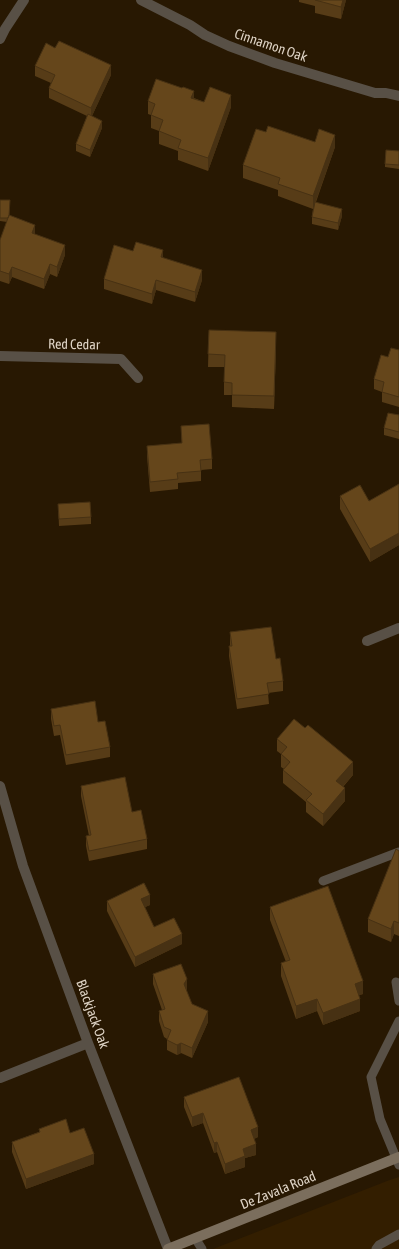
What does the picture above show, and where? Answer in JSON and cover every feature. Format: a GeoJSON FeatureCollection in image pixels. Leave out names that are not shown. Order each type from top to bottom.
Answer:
{"type":"FeatureCollection","features":[{"type":"Feature","properties":{"kind":"main road","name":"De Zavala Road"},"geometry":{"type":"LineString","coordinates":[[168,1249],[398,1160]]}},
{"type":"Feature","properties":{"kind":"street"},"geometry":{"type":"LineString","coordinates":[[0,39],[24,0]]}},
{"type":"Feature","properties":{"kind":"street","name":"Cinnamon Oak"},"geometry":{"type":"LineString","coordinates":[[141,0],[190,25],[205,35],[229,46],[275,63],[375,93],[386,93],[399,96]]}},
{"type":"Feature","properties":{"kind":"street","name":"Red Cedar"},"geometry":{"type":"LineString","coordinates":[[0,356],[121,359],[138,378]]}},
{"type":"Feature","properties":{"kind":"street"},"geometry":{"type":"LineString","coordinates":[[367,641],[399,628]]}},
{"type":"Feature","properties":{"kind":"street","name":"Blackjack Oak"},"geometry":{"type":"LineString","coordinates":[[0,786],[23,866],[88,1043],[168,1249]]}},
{"type":"Feature","properties":{"kind":"street"},"geometry":{"type":"LineString","coordinates":[[0,1078],[88,1043]]}},
{"type":"Feature","properties":{"kind":"lane"},"geometry":{"type":"LineString","coordinates":[[323,881],[399,852]]}},
{"type":"Feature","properties":{"kind":"lane"},"geometry":{"type":"LineString","coordinates":[[396,982],[399,1001]]}},
{"type":"Feature","properties":{"kind":"lane"},"geometry":{"type":"LineString","coordinates":[[398,1160],[380,1120],[371,1077],[399,1021]]}},
{"type":"Feature","properties":{"kind":"lane"},"geometry":{"type":"LineString","coordinates":[[376,1249],[379,1244],[399,1234]]}},
{"type":"Feature","properties":{"kind":"lane"},"geometry":{"type":"LineString","coordinates":[[195,1238],[202,1249]]}},
{"type":"Feature","properties":{"kind":"shaded area"},"geometry":{"type":"Polygon","coordinates":[[[399,1177],[399,1249],[213,1249],[387,1181],[399,1177]]]}},
{"type":"Feature","properties":{"kind":"building"},"geometry":{"type":"Polygon","coordinates":[[[315,0],[343,0],[341,7],[315,0]]]}},
{"type":"Feature","properties":{"kind":"building"},"geometry":{"type":"Polygon","coordinates":[[[59,41],[111,65],[91,108],[49,88],[55,75],[35,66],[46,43],[55,48],[59,41]]]}},
{"type":"Feature","properties":{"kind":"building"},"geometry":{"type":"Polygon","coordinates":[[[156,79],[194,91],[191,98],[204,102],[210,87],[231,95],[208,158],[178,148],[181,140],[159,131],[163,120],[151,115],[155,104],[148,101],[156,79]]]}},
{"type":"Feature","properties":{"kind":"building"},"geometry":{"type":"Polygon","coordinates":[[[88,114],[102,121],[90,150],[76,144],[88,114]]]}},
{"type":"Feature","properties":{"kind":"building"},"geometry":{"type":"Polygon","coordinates":[[[268,126],[315,142],[319,129],[335,135],[313,196],[278,184],[280,178],[243,165],[256,129],[266,132],[268,126]]]}},
{"type":"Feature","properties":{"kind":"building"},"geometry":{"type":"Polygon","coordinates":[[[386,150],[399,151],[399,165],[385,164],[386,150]]]}},
{"type":"Feature","properties":{"kind":"building"},"geometry":{"type":"Polygon","coordinates":[[[0,200],[10,200],[8,218],[0,218],[0,200]]]}},
{"type":"Feature","properties":{"kind":"building"},"geometry":{"type":"Polygon","coordinates":[[[315,202],[342,209],[338,223],[312,217],[315,202]]]}},
{"type":"Feature","properties":{"kind":"building"},"geometry":{"type":"Polygon","coordinates":[[[9,215],[35,225],[32,233],[65,245],[57,267],[50,264],[44,279],[12,267],[9,274],[0,271],[0,240],[9,215]]]}},
{"type":"Feature","properties":{"kind":"building"},"geometry":{"type":"Polygon","coordinates":[[[136,242],[163,250],[161,257],[202,270],[195,292],[156,280],[152,294],[104,279],[114,245],[133,251],[136,242]]]}},
{"type":"Feature","properties":{"kind":"building"},"geometry":{"type":"Polygon","coordinates":[[[209,330],[276,332],[274,396],[232,395],[232,383],[224,382],[225,355],[208,354],[209,330]]]}},
{"type":"Feature","properties":{"kind":"building"},"geometry":{"type":"Polygon","coordinates":[[[391,348],[399,350],[399,397],[382,392],[384,382],[374,379],[381,355],[388,357],[391,348]]]}},
{"type":"Feature","properties":{"kind":"building"},"geometry":{"type":"Polygon","coordinates":[[[388,413],[399,415],[399,432],[384,428],[388,413]]]}},
{"type":"Feature","properties":{"kind":"building"},"geometry":{"type":"Polygon","coordinates":[[[209,424],[212,459],[200,460],[201,471],[177,473],[178,479],[150,482],[147,446],[182,443],[181,426],[209,424]]]}},
{"type":"Feature","properties":{"kind":"building"},"geometry":{"type":"Polygon","coordinates":[[[399,484],[399,533],[370,549],[340,496],[360,485],[369,501],[399,484]]]}},
{"type":"Feature","properties":{"kind":"building"},"geometry":{"type":"Polygon","coordinates":[[[90,502],[91,517],[59,519],[58,504],[90,502]]]}},
{"type":"Feature","properties":{"kind":"building"},"geometry":{"type":"Polygon","coordinates":[[[271,627],[276,659],[280,658],[283,681],[267,683],[269,694],[237,699],[229,646],[232,646],[230,632],[271,627]]]}},
{"type":"Feature","properties":{"kind":"building"},"geometry":{"type":"Polygon","coordinates":[[[95,701],[98,722],[105,721],[110,747],[66,755],[60,725],[54,726],[51,709],[95,701]]]}},
{"type":"Feature","properties":{"kind":"building"},"geometry":{"type":"Polygon","coordinates":[[[294,719],[305,728],[308,725],[353,762],[336,781],[345,788],[323,814],[306,800],[312,794],[283,770],[290,762],[281,754],[287,747],[277,739],[294,719]]]}},
{"type":"Feature","properties":{"kind":"building"},"geometry":{"type":"Polygon","coordinates":[[[125,777],[132,812],[141,810],[147,839],[89,851],[86,836],[91,835],[81,786],[125,777]]]}},
{"type":"Feature","properties":{"kind":"building"},"geometry":{"type":"Polygon","coordinates":[[[396,849],[399,851],[399,923],[394,921],[391,929],[368,919],[396,849]]]}},
{"type":"Feature","properties":{"kind":"building"},"geometry":{"type":"Polygon","coordinates":[[[144,883],[150,895],[141,899],[154,927],[174,918],[182,934],[135,957],[107,901],[144,883]]]}},
{"type":"Feature","properties":{"kind":"building"},"geometry":{"type":"Polygon","coordinates":[[[328,886],[363,981],[355,984],[360,999],[323,1013],[317,999],[296,1006],[281,963],[290,960],[270,907],[328,886]]]}},
{"type":"Feature","properties":{"kind":"building"},"geometry":{"type":"Polygon","coordinates":[[[181,964],[187,979],[184,984],[192,1004],[208,1011],[192,1048],[181,1043],[177,1045],[167,1040],[171,1030],[164,1027],[159,1011],[165,1009],[153,974],[181,964]]]}},
{"type":"Feature","properties":{"kind":"building"},"geometry":{"type":"Polygon","coordinates":[[[239,1077],[258,1127],[251,1130],[256,1144],[243,1149],[245,1156],[225,1164],[217,1142],[214,1143],[203,1113],[192,1117],[184,1097],[239,1077]]]}},
{"type":"Feature","properties":{"kind":"building"},"geometry":{"type":"Polygon","coordinates":[[[66,1119],[70,1133],[84,1128],[94,1154],[26,1179],[12,1142],[40,1132],[39,1129],[66,1119]]]}}]}
